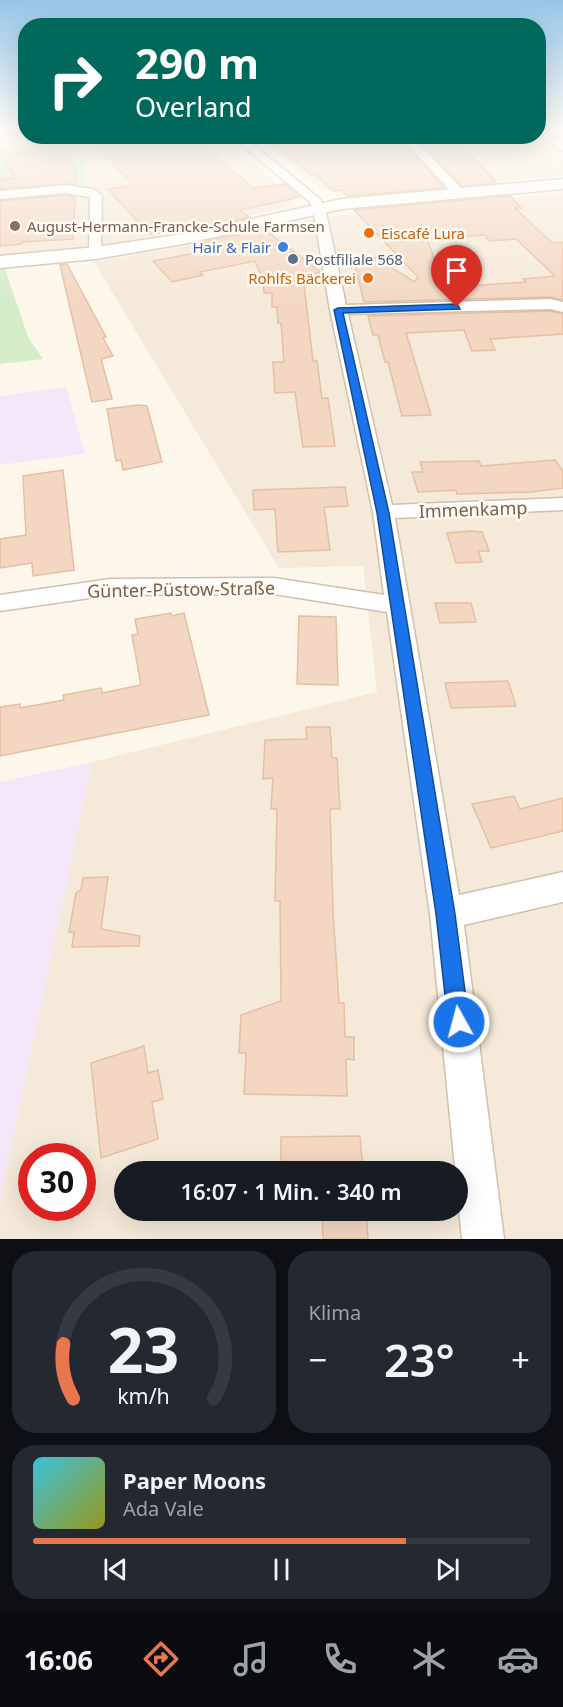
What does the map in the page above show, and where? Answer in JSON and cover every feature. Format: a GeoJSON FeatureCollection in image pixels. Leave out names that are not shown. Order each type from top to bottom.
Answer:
{"type":"FeatureCollection","features":[{"type":"Feature","properties":{"kind":"main road"},"geometry":{"type":"LineString","coordinates":[[0,262],[96,253],[183,240],[342,204],[542,186]]}},
{"type":"Feature","properties":{"kind":"street"},"geometry":{"type":"LineString","coordinates":[[298,186],[314,199],[320,208],[338,310],[383,513],[446,914],[483,1239]]}},
{"type":"Feature","properties":{"kind":"street"},"geometry":{"type":"LineString","coordinates":[[452,186],[459,193]]}},
{"type":"Feature","properties":{"kind":"street"},"geometry":{"type":"LineString","coordinates":[[0,195],[77,189],[92,191],[96,195],[96,253]]}},
{"type":"Feature","properties":{"kind":"street"},"geometry":{"type":"LineString","coordinates":[[338,310],[558,303]]}},
{"type":"Feature","properties":{"kind":"street","name":"Immenkamp"},"geometry":{"type":"LineString","coordinates":[[383,513],[563,504]]}},
{"type":"Feature","properties":{"kind":"street","name":"Günter-Püstow-Straße"},"geometry":{"type":"LineString","coordinates":[[0,603],[110,587],[274,586],[397,605]]}},
{"type":"Feature","properties":{"kind":"street"},"geometry":{"type":"LineString","coordinates":[[446,914],[563,887]]}},
{"type":"Feature","properties":{"kind":"shaded area"},"geometry":{"type":"Polygon","coordinates":[[[0,186],[279,186],[293,198],[292,206],[206,227],[97,246],[0,255],[0,186]]]}},
{"type":"Feature","properties":{"kind":"shaded area"},"geometry":{"type":"Polygon","coordinates":[[[317,186],[448,186],[352,194],[317,186]]]}},
{"type":"Feature","properties":{"kind":"shaded area"},"geometry":{"type":"Polygon","coordinates":[[[563,193],[563,1239],[0,1239],[0,1200],[92,762],[377,692],[363,566],[279,568],[94,262],[174,248],[316,218],[563,193]]]}},
{"type":"Feature","properties":{"kind":"shaded area"},"geometry":{"type":"Polygon","coordinates":[[[66,387],[85,454],[0,465],[0,396],[66,387]]]}},
{"type":"Feature","properties":{"kind":"shaded area"},"geometry":{"type":"Polygon","coordinates":[[[92,762],[0,1200],[0,782],[92,762]]]}},
{"type":"Feature","properties":{"kind":"green space"},"geometry":{"type":"Polygon","coordinates":[[[0,186],[34,186],[0,191],[0,186]]]}},
{"type":"Feature","properties":{"kind":"green space"},"geometry":{"type":"Polygon","coordinates":[[[61,186],[86,186],[86,188],[62,189],[61,186]]]}},
{"type":"Feature","properties":{"kind":"green space"},"geometry":{"type":"Polygon","coordinates":[[[0,269],[5,269],[28,337],[43,359],[0,364],[0,269]]]}},
{"type":"Feature","properties":{"kind":"building"},"geometry":{"type":"Polygon","coordinates":[[[0,186],[48,186],[0,189],[0,186]]]}},
{"type":"Feature","properties":{"kind":"building"},"geometry":{"type":"Polygon","coordinates":[[[128,186],[250,186],[253,188],[287,186],[300,197],[240,210],[249,217],[183,232],[149,234],[108,189],[128,186]]]}},
{"type":"Feature","properties":{"kind":"building"},"geometry":{"type":"Polygon","coordinates":[[[327,186],[442,186],[444,188],[347,196],[341,190],[333,191],[327,186]]]}},
{"type":"Feature","properties":{"kind":"building"},"geometry":{"type":"Polygon","coordinates":[[[65,195],[75,197],[73,239],[22,242],[22,244],[0,246],[0,201],[65,195]]]}},
{"type":"Feature","properties":{"kind":"building"},"geometry":{"type":"Polygon","coordinates":[[[510,196],[521,208],[515,208],[552,243],[563,242],[563,300],[550,297],[364,302],[353,258],[374,257],[415,282],[418,277],[354,210],[510,196]],[[485,235],[427,239],[442,279],[461,278],[467,286],[526,282],[523,279],[555,276],[516,239],[489,241],[485,235]]]}},
{"type":"Feature","properties":{"kind":"building"},"geometry":{"type":"Polygon","coordinates":[[[264,229],[321,272],[303,276],[313,361],[317,361],[322,398],[328,398],[335,446],[303,447],[295,392],[275,393],[273,362],[284,362],[281,323],[278,323],[277,307],[272,307],[272,293],[264,293],[263,280],[255,261],[200,272],[203,275],[172,282],[153,261],[206,251],[204,242],[264,229]]]}},
{"type":"Feature","properties":{"kind":"building"},"geometry":{"type":"Polygon","coordinates":[[[67,264],[106,337],[103,338],[113,356],[101,359],[112,399],[92,402],[60,265],[67,264]]]}},
{"type":"Feature","properties":{"kind":"building"},"geometry":{"type":"Polygon","coordinates":[[[550,311],[563,314],[563,334],[490,339],[495,350],[472,351],[464,330],[406,333],[431,415],[402,416],[388,362],[385,362],[378,335],[373,335],[368,316],[550,311]]]}},
{"type":"Feature","properties":{"kind":"building"},"geometry":{"type":"Polygon","coordinates":[[[147,406],[162,462],[123,470],[121,460],[116,461],[107,409],[147,406]]]}},
{"type":"Feature","properties":{"kind":"building"},"geometry":{"type":"Polygon","coordinates":[[[555,460],[563,471],[563,488],[531,492],[457,494],[456,490],[418,492],[412,472],[423,472],[420,462],[479,461],[481,466],[555,460]]]}},
{"type":"Feature","properties":{"kind":"building"},"geometry":{"type":"Polygon","coordinates":[[[63,470],[74,570],[33,576],[32,563],[0,568],[0,539],[26,535],[23,476],[63,470]]]}},
{"type":"Feature","properties":{"kind":"building"},"geometry":{"type":"Polygon","coordinates":[[[345,487],[348,506],[324,507],[330,550],[278,552],[275,509],[254,510],[253,490],[345,487]]]}},
{"type":"Feature","properties":{"kind":"building"},"geometry":{"type":"Polygon","coordinates":[[[482,532],[489,551],[478,551],[482,562],[456,563],[447,533],[482,532]]]}},
{"type":"Feature","properties":{"kind":"building"},"geometry":{"type":"Polygon","coordinates":[[[435,603],[471,603],[476,622],[440,623],[435,603]]]}},
{"type":"Feature","properties":{"kind":"building"},"geometry":{"type":"Polygon","coordinates":[[[171,613],[172,616],[184,613],[209,715],[0,756],[0,707],[20,704],[20,708],[64,700],[63,695],[101,688],[102,693],[141,685],[132,635],[138,634],[135,619],[171,613]]]}},
{"type":"Feature","properties":{"kind":"building"},"geometry":{"type":"Polygon","coordinates":[[[299,616],[336,617],[338,685],[297,684],[299,616]]]}},
{"type":"Feature","properties":{"kind":"building"},"geometry":{"type":"Polygon","coordinates":[[[508,681],[516,706],[451,708],[445,683],[508,681]]]}},
{"type":"Feature","properties":{"kind":"building"},"geometry":{"type":"Polygon","coordinates":[[[306,727],[330,727],[332,758],[337,758],[340,809],[330,809],[333,912],[339,1003],[344,1003],[345,1037],[354,1037],[354,1060],[346,1059],[347,1096],[244,1094],[246,1053],[239,1053],[241,1015],[281,1001],[280,901],[275,901],[277,809],[271,809],[273,778],[263,779],[265,740],[307,739],[306,727]]]}},
{"type":"Feature","properties":{"kind":"building"},"geometry":{"type":"Polygon","coordinates":[[[514,796],[520,809],[563,798],[563,831],[491,848],[472,804],[514,796]]]}},
{"type":"Feature","properties":{"kind":"building"},"geometry":{"type":"Polygon","coordinates":[[[108,877],[101,929],[140,936],[139,946],[72,947],[74,932],[69,932],[76,893],[81,890],[83,878],[108,877]]]}},
{"type":"Feature","properties":{"kind":"building"},"geometry":{"type":"Polygon","coordinates":[[[144,1046],[148,1073],[158,1070],[163,1099],[152,1102],[158,1139],[101,1158],[91,1063],[144,1046]]]}},
{"type":"Feature","properties":{"kind":"building"},"geometry":{"type":"Polygon","coordinates":[[[360,1136],[362,1161],[281,1161],[281,1137],[360,1136]]]}},
{"type":"Feature","properties":{"kind":"building"},"geometry":{"type":"Polygon","coordinates":[[[322,1221],[367,1221],[368,1239],[323,1239],[322,1221]]]}},
{"type":"Feature","properties":{"kind":"place","name":"August-Hermann-Francke-Schule Farmsen"},"geometry":{"type":"Point","coordinates":[15,226]}},
{"type":"Feature","properties":{"kind":"place","name":"Eiscafé Lura"},"geometry":{"type":"Point","coordinates":[369,233]}},
{"type":"Feature","properties":{"kind":"place","name":"Hair & Flair"},"geometry":{"type":"Point","coordinates":[283,247]}},
{"type":"Feature","properties":{"kind":"place","name":"Postfiliale 568"},"geometry":{"type":"Point","coordinates":[293,259]}},
{"type":"Feature","properties":{"kind":"place","name":"Rohlfs Bäckerei"},"geometry":{"type":"Point","coordinates":[368,278]}},
{"type":"Feature","properties":{"kind":"route"},"geometry":{"type":"LineString","coordinates":[[457,307],[338,310],[383,513],[446,914],[459,1022]]}}]}
